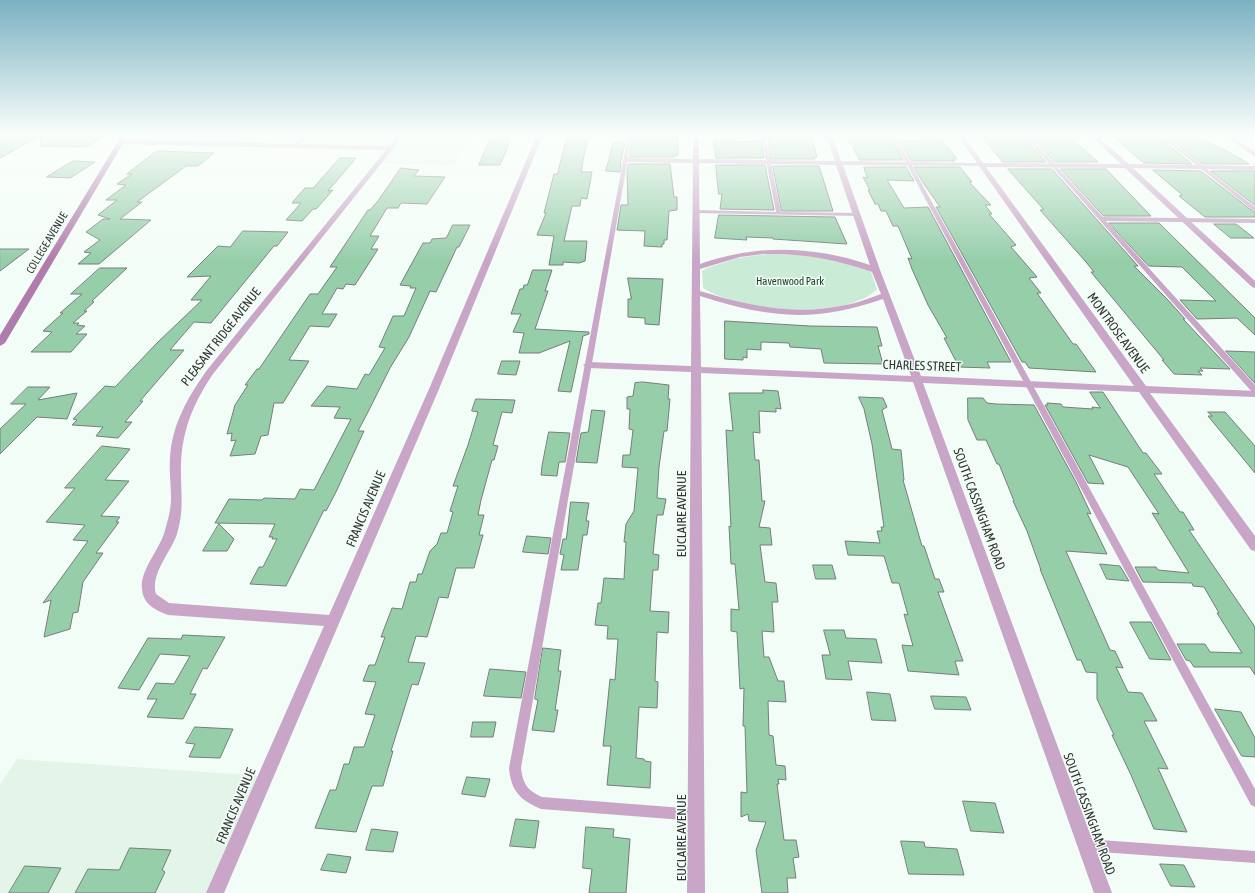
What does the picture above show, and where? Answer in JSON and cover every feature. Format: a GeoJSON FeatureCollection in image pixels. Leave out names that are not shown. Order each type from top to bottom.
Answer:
{"type":"FeatureCollection","features":[{"type":"Feature","properties":{"kind":"main road","name":"COLLEGE AVENUE"},"geometry":{"type":"LineString","coordinates":[[0,343],[99,177]]}},
{"type":"Feature","properties":{"kind":"street","name":"PLEASANT RIDGE AVENUE"},"geometry":{"type":"LineString","coordinates":[[334,621],[168,609],[159,606],[152,599],[148,593],[148,584],[150,575],[170,535],[175,516],[177,497],[175,472],[176,445],[182,420],[192,397],[215,366],[367,177]]}},
{"type":"Feature","properties":{"kind":"street","name":"FRANCIS AVENUE"},"geometry":{"type":"LineString","coordinates":[[215,893],[431,396],[523,177]]}},
{"type":"Feature","properties":{"kind":"street","name":"EUCLAIRE AVENUE"},"geometry":{"type":"LineString","coordinates":[[696,177],[696,893]]}},
{"type":"Feature","properties":{"kind":"street","name":"SOUTH CASSINGHAM ROAD"},"geometry":{"type":"LineString","coordinates":[[844,177],[876,270],[917,379],[1103,893]]}},
{"type":"Feature","properties":{"kind":"street","name":"MONTROSE AVENUE"},"geometry":{"type":"LineString","coordinates":[[991,177],[1255,546]]}},
{"type":"Feature","properties":{"kind":"street"},"geometry":{"type":"LineString","coordinates":[[1138,177],[1255,285]]}},
{"type":"Feature","properties":{"kind":"street"},"geometry":{"type":"LineString","coordinates":[[695,268],[735,255],[782,251],[814,253],[831,256],[876,270]]}},
{"type":"Feature","properties":{"kind":"street"},"geometry":{"type":"LineString","coordinates":[[695,292],[743,307],[796,313],[831,311],[847,308],[886,295]]}},
{"type":"Feature","properties":{"kind":"street","name":"CHARLES STREET"},"geometry":{"type":"LineString","coordinates":[[588,365],[1255,394]]}},
{"type":"Feature","properties":{"kind":"lane"},"geometry":{"type":"LineString","coordinates":[[622,177],[515,768],[515,779],[520,789],[529,798],[541,803],[696,815]]}},
{"type":"Feature","properties":{"kind":"lane"},"geometry":{"type":"LineString","coordinates":[[771,177],[779,214]]}},
{"type":"Feature","properties":{"kind":"lane"},"geometry":{"type":"LineString","coordinates":[[916,177],[1255,801]]}},
{"type":"Feature","properties":{"kind":"lane"},"geometry":{"type":"LineString","coordinates":[[1063,177],[1255,390]]}},
{"type":"Feature","properties":{"kind":"lane"},"geometry":{"type":"LineString","coordinates":[[1213,177],[1255,210]]}},
{"type":"Feature","properties":{"kind":"lane"},"geometry":{"type":"LineString","coordinates":[[696,212],[857,215]]}},
{"type":"Feature","properties":{"kind":"lane"},"geometry":{"type":"LineString","coordinates":[[1102,219],[1255,221]]}},
{"type":"Feature","properties":{"kind":"lane"},"geometry":{"type":"LineString","coordinates":[[1086,845],[1255,857]]}},
{"type":"Feature","properties":{"kind":"shaded area"},"geometry":{"type":"Polygon","coordinates":[[[17,759],[263,776],[213,893],[0,893],[0,784],[17,759]]]}},
{"type":"Feature","properties":{"kind":"green space","name":"Havenwood Park"},"geometry":{"type":"Polygon","coordinates":[[[767,254],[820,257],[859,267],[871,272],[877,289],[862,299],[841,306],[791,310],[741,302],[719,296],[703,288],[702,271],[707,268],[738,258],[767,254]]]}},
{"type":"Feature","properties":{"kind":"building"},"geometry":{"type":"Polygon","coordinates":[[[48,177],[72,177],[70,178],[48,177]]]}},
{"type":"Feature","properties":{"kind":"building"},"geometry":{"type":"Polygon","coordinates":[[[128,177],[171,177],[137,202],[142,202],[120,219],[151,220],[99,264],[78,264],[91,253],[84,252],[100,240],[86,232],[103,219],[110,219],[98,215],[117,200],[106,200],[126,185],[117,184],[128,177]]]}},
{"type":"Feature","properties":{"kind":"building"},"geometry":{"type":"Polygon","coordinates":[[[323,177],[340,177],[328,191],[333,190],[316,209],[313,209],[302,221],[286,220],[301,203],[292,203],[305,188],[313,188],[323,177]]]}},
{"type":"Feature","properties":{"kind":"building"},"geometry":{"type":"Polygon","coordinates":[[[395,177],[445,177],[427,204],[401,203],[398,208],[387,208],[370,236],[379,236],[371,249],[378,249],[355,285],[346,284],[343,289],[337,288],[322,314],[337,314],[329,327],[310,326],[289,360],[309,361],[283,403],[274,403],[268,435],[261,436],[255,454],[230,456],[236,440],[231,441],[232,433],[227,434],[235,405],[248,385],[245,385],[257,369],[259,369],[310,294],[318,294],[337,267],[330,267],[368,210],[370,210],[395,177]]]}},
{"type":"Feature","properties":{"kind":"building"},"geometry":{"type":"Polygon","coordinates":[[[553,177],[591,177],[587,199],[581,198],[580,206],[572,206],[564,241],[587,241],[585,261],[579,263],[563,262],[563,265],[549,265],[554,236],[537,235],[546,213],[544,213],[553,177]]]}},
{"type":"Feature","properties":{"kind":"building"},"geometry":{"type":"Polygon","coordinates":[[[627,177],[672,177],[674,197],[677,197],[677,210],[669,211],[667,240],[664,240],[662,247],[644,246],[645,231],[617,230],[621,205],[628,205],[627,177]]]}},
{"type":"Feature","properties":{"kind":"building"},"geometry":{"type":"Polygon","coordinates":[[[717,177],[767,177],[774,210],[720,209],[722,194],[719,194],[717,177]]]}},
{"type":"Feature","properties":{"kind":"building"},"geometry":{"type":"Polygon","coordinates":[[[775,177],[822,177],[833,211],[782,211],[775,177]]]}},
{"type":"Feature","properties":{"kind":"building"},"geometry":{"type":"Polygon","coordinates":[[[863,177],[868,178],[867,177],[912,177],[914,181],[887,180],[904,208],[928,207],[1011,362],[987,362],[990,368],[959,367],[944,338],[947,338],[928,305],[912,269],[908,258],[912,259],[898,226],[893,226],[886,211],[881,211],[878,204],[875,204],[863,177]]]}},
{"type":"Feature","properties":{"kind":"building"},"geometry":{"type":"Polygon","coordinates":[[[920,177],[968,177],[972,182],[969,182],[991,205],[985,205],[992,214],[989,214],[1016,245],[1011,247],[1037,277],[1029,278],[1041,293],[1037,293],[1073,344],[1076,344],[1096,372],[1029,368],[1025,362],[1022,362],[936,207],[940,207],[920,177]]]}},
{"type":"Feature","properties":{"kind":"building"},"geometry":{"type":"Polygon","coordinates":[[[1015,177],[1059,177],[1138,266],[1134,266],[1168,300],[1185,319],[1183,319],[1230,369],[1200,368],[1203,371],[1198,371],[1202,375],[1174,374],[1091,272],[1094,272],[1086,262],[1040,210],[1043,209],[1015,177]]]}},
{"type":"Feature","properties":{"kind":"building"},"geometry":{"type":"Polygon","coordinates":[[[1068,177],[1113,177],[1151,216],[1104,216],[1068,177]]]}},
{"type":"Feature","properties":{"kind":"building"},"geometry":{"type":"Polygon","coordinates":[[[1161,177],[1208,177],[1255,213],[1255,217],[1205,217],[1179,196],[1182,195],[1161,177]]]}},
{"type":"Feature","properties":{"kind":"building"},"geometry":{"type":"Polygon","coordinates":[[[1218,177],[1255,177],[1255,205],[1218,177]]]}},
{"type":"Feature","properties":{"kind":"building"},"geometry":{"type":"Polygon","coordinates":[[[719,215],[835,217],[847,244],[773,238],[746,237],[747,240],[715,238],[719,215]]]}},
{"type":"Feature","properties":{"kind":"building"},"geometry":{"type":"Polygon","coordinates":[[[1109,223],[1159,223],[1255,318],[1255,335],[1237,318],[1197,319],[1180,300],[1216,301],[1182,267],[1149,266],[1109,223]]]}},
{"type":"Feature","properties":{"kind":"building"},"geometry":{"type":"Polygon","coordinates":[[[1214,224],[1236,224],[1254,238],[1231,238],[1214,224]]]}},
{"type":"Feature","properties":{"kind":"building"},"geometry":{"type":"Polygon","coordinates":[[[453,225],[470,225],[459,247],[457,247],[436,292],[430,291],[409,337],[390,368],[358,431],[364,431],[336,492],[326,511],[324,510],[286,586],[250,584],[259,567],[263,567],[277,539],[272,539],[273,537],[269,537],[275,524],[215,523],[229,499],[295,499],[300,489],[314,490],[351,419],[334,418],[340,407],[311,406],[327,386],[357,389],[365,374],[369,375],[385,348],[379,347],[393,316],[404,316],[416,288],[400,285],[423,243],[430,243],[432,239],[446,238],[453,225]]]}},
{"type":"Feature","properties":{"kind":"building"},"geometry":{"type":"Polygon","coordinates":[[[243,231],[288,232],[277,246],[274,246],[211,323],[194,322],[170,350],[184,350],[140,401],[143,401],[125,422],[132,422],[118,438],[96,436],[103,427],[72,425],[77,420],[73,419],[105,386],[115,387],[157,343],[202,300],[191,300],[211,276],[187,277],[218,246],[230,247],[243,231]]]}},
{"type":"Feature","properties":{"kind":"building"},"geometry":{"type":"Polygon","coordinates":[[[0,249],[29,249],[0,271],[0,249]]]}},
{"type":"Feature","properties":{"kind":"building"},"geometry":{"type":"Polygon","coordinates":[[[100,268],[127,268],[92,301],[94,302],[84,311],[87,311],[73,323],[79,323],[77,325],[85,326],[76,334],[87,334],[71,352],[31,352],[52,332],[43,331],[63,313],[60,313],[82,294],[71,294],[100,268]]]}},
{"type":"Feature","properties":{"kind":"building"},"geometry":{"type":"Polygon","coordinates":[[[533,270],[552,270],[545,291],[548,291],[535,329],[589,332],[589,334],[583,336],[571,392],[558,391],[570,341],[539,353],[519,353],[524,333],[513,332],[521,314],[511,314],[520,289],[523,289],[524,285],[527,285],[533,270]]]}},
{"type":"Feature","properties":{"kind":"building"},"geometry":{"type":"Polygon","coordinates":[[[628,278],[663,279],[659,325],[645,324],[645,318],[628,317],[628,299],[631,299],[628,278]]]}},
{"type":"Feature","properties":{"kind":"building"},"geometry":{"type":"Polygon","coordinates":[[[725,321],[810,326],[877,327],[882,346],[878,346],[883,364],[824,363],[821,349],[790,347],[789,343],[761,342],[761,350],[747,349],[747,358],[743,357],[743,360],[725,359],[725,321]]]}},
{"type":"Feature","properties":{"kind":"building"},"geometry":{"type":"Polygon","coordinates":[[[1226,351],[1255,352],[1255,383],[1226,351]]]}},
{"type":"Feature","properties":{"kind":"building"},"geometry":{"type":"Polygon","coordinates":[[[502,361],[520,361],[516,375],[498,374],[502,361]]]}},
{"type":"Feature","properties":{"kind":"building"},"geometry":{"type":"Polygon","coordinates":[[[643,382],[669,385],[668,399],[670,399],[667,431],[664,431],[659,467],[657,498],[666,499],[663,515],[657,515],[653,554],[659,555],[658,570],[653,570],[650,611],[669,612],[668,633],[657,632],[655,681],[658,682],[657,708],[639,707],[636,758],[651,762],[650,788],[607,785],[611,746],[603,746],[610,679],[615,680],[618,639],[607,639],[608,626],[595,625],[598,603],[601,603],[604,578],[624,579],[626,542],[624,542],[626,524],[634,511],[638,468],[622,467],[623,455],[630,455],[633,430],[629,429],[630,409],[627,409],[627,397],[633,396],[635,383],[643,382]]]}},
{"type":"Feature","properties":{"kind":"building"},"geometry":{"type":"Polygon","coordinates":[[[28,387],[50,387],[38,400],[77,393],[67,419],[37,417],[0,454],[0,429],[26,404],[11,404],[28,387]]]}},
{"type":"Feature","properties":{"kind":"building"},"geometry":{"type":"Polygon","coordinates":[[[763,390],[778,391],[781,409],[776,408],[776,412],[759,411],[760,433],[753,432],[755,460],[759,460],[762,501],[765,501],[759,527],[770,528],[772,545],[760,545],[765,582],[776,583],[778,602],[772,602],[774,632],[762,631],[764,657],[769,657],[778,681],[784,681],[786,702],[768,701],[769,735],[773,736],[776,765],[785,766],[786,780],[778,779],[779,784],[777,784],[784,840],[796,840],[799,857],[793,858],[796,878],[787,878],[788,893],[762,893],[756,850],[766,822],[749,821],[748,814],[741,817],[741,792],[747,793],[745,726],[743,726],[744,688],[740,689],[737,632],[731,631],[731,609],[739,610],[735,564],[731,564],[729,526],[731,527],[726,430],[733,431],[729,393],[763,393],[763,390]]]}},
{"type":"Feature","properties":{"kind":"building"},"geometry":{"type":"Polygon","coordinates":[[[1090,392],[1103,392],[1143,453],[1146,453],[1162,474],[1154,474],[1180,512],[1183,512],[1194,530],[1189,530],[1255,627],[1255,675],[1250,667],[1194,667],[1190,661],[1186,660],[1177,644],[1205,644],[1210,652],[1242,653],[1217,613],[1219,613],[1204,587],[1193,586],[1192,583],[1143,582],[1135,567],[1156,567],[1158,570],[1189,573],[1152,513],[1159,514],[1128,467],[1089,455],[1104,484],[1088,483],[1045,405],[1048,405],[1047,403],[1061,404],[1063,407],[1100,408],[1090,392]]]}},
{"type":"Feature","properties":{"kind":"building"},"geometry":{"type":"Polygon","coordinates":[[[859,397],[883,398],[887,407],[882,410],[892,449],[901,450],[903,480],[922,546],[924,546],[935,579],[939,579],[944,592],[938,592],[963,661],[955,661],[959,675],[908,671],[902,645],[913,646],[904,614],[908,615],[899,583],[892,583],[884,556],[848,555],[845,541],[880,543],[877,531],[882,531],[881,527],[884,527],[872,444],[864,409],[859,397]]]}},
{"type":"Feature","properties":{"kind":"building"},"geometry":{"type":"Polygon","coordinates":[[[968,398],[983,398],[987,403],[996,404],[1034,405],[1076,482],[1091,514],[1087,513],[1107,554],[1066,551],[1110,650],[1115,651],[1123,668],[1116,667],[1128,692],[1142,693],[1157,721],[1144,721],[1168,769],[1158,768],[1187,832],[1154,829],[1097,699],[1097,673],[1086,672],[1081,660],[1077,660],[1040,569],[1041,570],[1027,531],[1013,501],[999,464],[997,464],[986,440],[977,440],[968,420],[968,398]]]}},
{"type":"Feature","properties":{"kind":"building"},"geometry":{"type":"Polygon","coordinates":[[[476,399],[515,400],[512,413],[502,412],[493,445],[498,446],[494,460],[492,460],[478,515],[484,515],[479,535],[483,535],[474,568],[456,568],[448,598],[439,597],[427,637],[416,636],[408,662],[425,663],[418,685],[412,684],[391,751],[393,751],[383,786],[372,786],[356,832],[315,828],[330,790],[336,790],[344,764],[349,764],[354,747],[364,747],[375,715],[365,714],[376,682],[363,681],[369,665],[375,665],[385,637],[381,637],[392,608],[402,609],[410,582],[416,582],[418,574],[422,574],[430,551],[437,544],[441,533],[447,533],[453,512],[450,511],[458,486],[453,486],[478,412],[472,411],[476,399]]]}},
{"type":"Feature","properties":{"kind":"building"},"geometry":{"type":"Polygon","coordinates":[[[592,410],[605,411],[597,463],[576,462],[581,433],[588,432],[592,410]]]}},
{"type":"Feature","properties":{"kind":"building"},"geometry":{"type":"Polygon","coordinates":[[[1208,412],[1225,412],[1255,446],[1255,473],[1208,416],[1212,416],[1208,412]]]}},
{"type":"Feature","properties":{"kind":"building"},"geometry":{"type":"Polygon","coordinates":[[[549,432],[570,433],[565,462],[559,462],[557,476],[541,475],[549,432]]]}},
{"type":"Feature","properties":{"kind":"building"},"geometry":{"type":"Polygon","coordinates":[[[102,446],[130,449],[105,480],[129,481],[101,516],[120,517],[116,522],[119,522],[96,553],[103,553],[83,582],[78,612],[73,613],[70,629],[44,637],[51,600],[43,603],[88,541],[73,540],[85,525],[46,522],[75,488],[65,488],[102,446]]]}},
{"type":"Feature","properties":{"kind":"building"},"geometry":{"type":"Polygon","coordinates":[[[571,502],[589,503],[586,521],[589,521],[587,535],[583,535],[578,570],[561,570],[564,555],[560,554],[563,539],[566,539],[571,502]]]}},
{"type":"Feature","properties":{"kind":"building"},"geometry":{"type":"Polygon","coordinates":[[[219,524],[234,539],[227,551],[203,551],[219,524]]]}},
{"type":"Feature","properties":{"kind":"building"},"geometry":{"type":"Polygon","coordinates":[[[527,536],[551,538],[548,554],[523,552],[527,536]]]}},
{"type":"Feature","properties":{"kind":"building"},"geometry":{"type":"Polygon","coordinates":[[[1100,564],[1120,566],[1129,581],[1107,579],[1100,564]]]}},
{"type":"Feature","properties":{"kind":"building"},"geometry":{"type":"Polygon","coordinates":[[[813,565],[832,565],[836,579],[816,579],[813,565]]]}},
{"type":"Feature","properties":{"kind":"building"},"geometry":{"type":"Polygon","coordinates":[[[1130,622],[1151,622],[1171,660],[1150,659],[1130,622]]]}},
{"type":"Feature","properties":{"kind":"building"},"geometry":{"type":"Polygon","coordinates":[[[824,630],[844,630],[846,638],[876,639],[882,663],[848,661],[852,680],[826,679],[822,655],[830,655],[824,630]]]}},
{"type":"Feature","properties":{"kind":"building"},"geometry":{"type":"Polygon","coordinates":[[[183,635],[225,637],[207,669],[203,668],[190,694],[196,694],[183,719],[147,717],[157,699],[147,699],[156,683],[174,684],[190,656],[160,654],[139,690],[118,688],[148,638],[181,639],[183,635]]]}},
{"type":"Feature","properties":{"kind":"building"},"geometry":{"type":"Polygon","coordinates":[[[543,648],[561,650],[558,671],[561,671],[555,710],[558,710],[554,732],[532,730],[538,700],[535,699],[543,648]]]}},
{"type":"Feature","properties":{"kind":"building"},"geometry":{"type":"Polygon","coordinates":[[[490,669],[526,672],[521,698],[484,696],[490,669]]]}},
{"type":"Feature","properties":{"kind":"building"},"geometry":{"type":"Polygon","coordinates":[[[867,692],[890,694],[896,721],[872,720],[867,692]]]}},
{"type":"Feature","properties":{"kind":"building"},"geometry":{"type":"Polygon","coordinates":[[[931,696],[966,697],[971,710],[935,709],[931,696]]]}},
{"type":"Feature","properties":{"kind":"building"},"geometry":{"type":"Polygon","coordinates":[[[1215,709],[1241,712],[1255,738],[1255,757],[1242,756],[1215,709]]]}},
{"type":"Feature","properties":{"kind":"building"},"geometry":{"type":"Polygon","coordinates":[[[473,722],[496,722],[493,737],[471,737],[473,722]]]}},
{"type":"Feature","properties":{"kind":"building"},"geometry":{"type":"Polygon","coordinates":[[[195,727],[233,729],[220,758],[189,757],[195,744],[186,743],[195,727]]]}},
{"type":"Feature","properties":{"kind":"building"},"geometry":{"type":"Polygon","coordinates":[[[467,777],[490,779],[485,797],[462,794],[467,777]]]}},
{"type":"Feature","properties":{"kind":"building"},"geometry":{"type":"Polygon","coordinates":[[[963,801],[995,803],[1004,833],[971,831],[963,801]]]}},
{"type":"Feature","properties":{"kind":"building"},"geometry":{"type":"Polygon","coordinates":[[[516,819],[539,821],[535,848],[510,846],[516,819]]]}},
{"type":"Feature","properties":{"kind":"building"},"geometry":{"type":"Polygon","coordinates":[[[586,827],[614,829],[613,837],[630,839],[626,893],[589,893],[592,869],[583,868],[586,827]]]}},
{"type":"Feature","properties":{"kind":"building"},"geometry":{"type":"Polygon","coordinates":[[[372,829],[398,832],[393,852],[366,850],[372,829]]]}},
{"type":"Feature","properties":{"kind":"building"},"geometry":{"type":"Polygon","coordinates":[[[901,841],[924,842],[925,847],[957,849],[964,875],[909,874],[901,841]]]}},
{"type":"Feature","properties":{"kind":"building"},"geometry":{"type":"Polygon","coordinates":[[[130,848],[171,850],[162,870],[165,872],[155,893],[75,893],[88,869],[119,870],[130,848]]]}},
{"type":"Feature","properties":{"kind":"building"},"geometry":{"type":"Polygon","coordinates":[[[328,854],[351,857],[346,873],[321,870],[328,854]]]}},
{"type":"Feature","properties":{"kind":"building"},"geometry":{"type":"Polygon","coordinates":[[[1160,864],[1184,865],[1195,887],[1171,886],[1160,864]]]}},
{"type":"Feature","properties":{"kind":"building"},"geometry":{"type":"Polygon","coordinates":[[[25,866],[61,868],[48,893],[9,893],[25,866]]]}}]}
